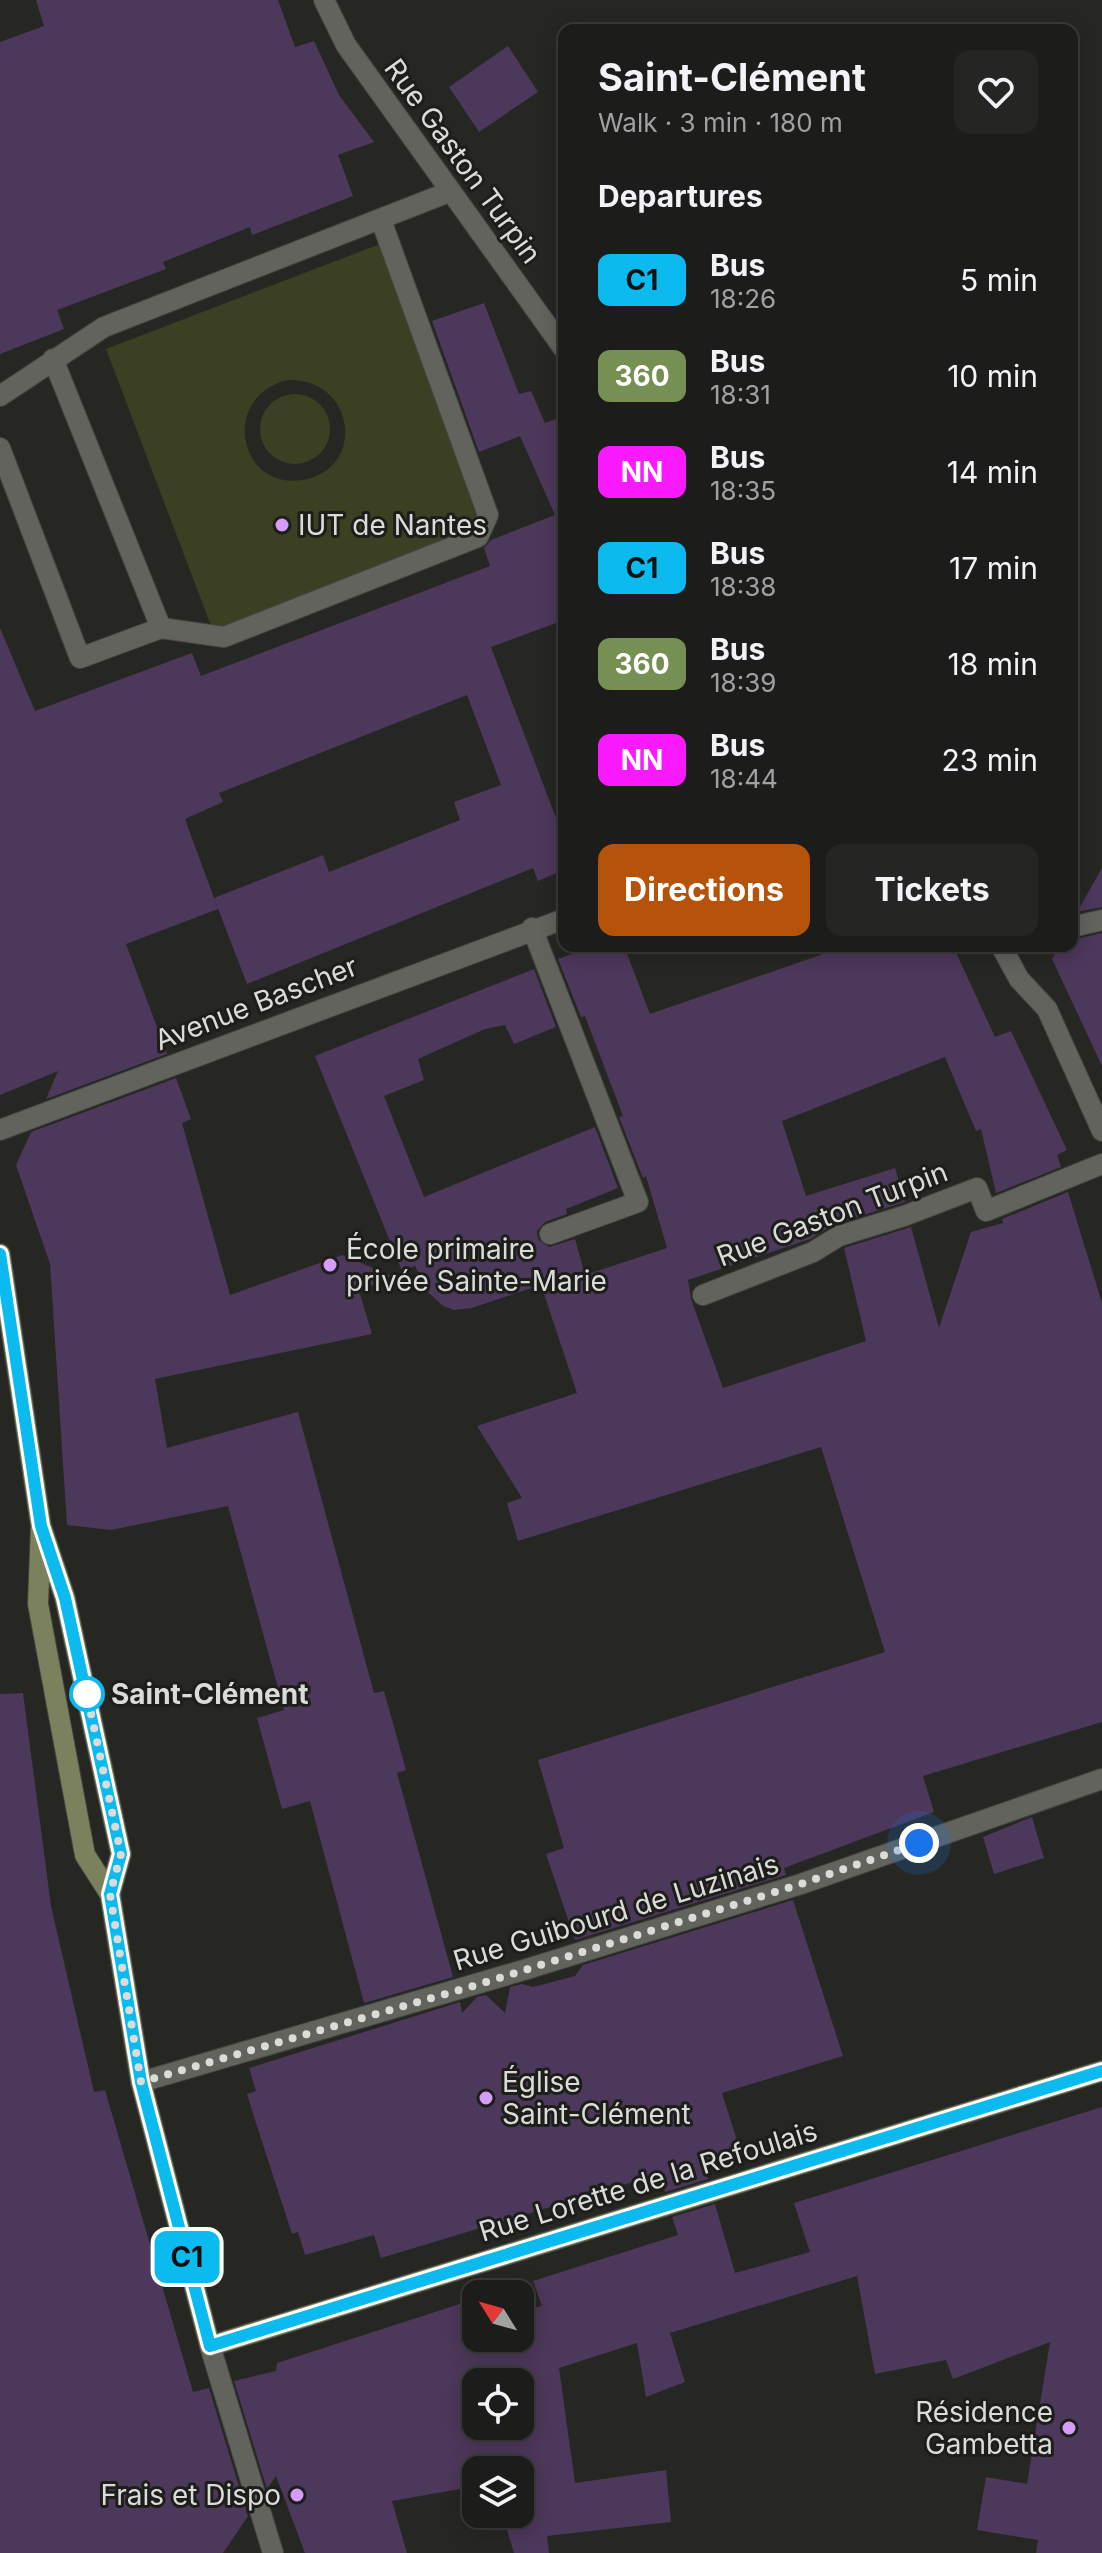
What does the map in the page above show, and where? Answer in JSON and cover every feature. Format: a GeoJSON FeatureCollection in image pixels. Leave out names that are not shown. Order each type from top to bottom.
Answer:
{"type":"FeatureCollection","features":[{"type":"Feature","properties":{"kind":"main road"},"geometry":{"type":"LineString","coordinates":[[0,1254],[41,1526],[65,1598],[121,1854],[110,1894]]}},
{"type":"Feature","properties":{"kind":"main road"},"geometry":{"type":"LineString","coordinates":[[41,1526],[38,1604],[85,1855],[110,1894],[141,2082],[210,2346]]}},
{"type":"Feature","properties":{"kind":"main road","name":"Rue Lorette de la Refoulais"},"geometry":{"type":"LineString","coordinates":[[210,2346],[1102,2071]]}},
{"type":"Feature","properties":{"kind":"street","name":"Rue Gaston Turpin"},"geometry":{"type":"LineString","coordinates":[[324,0],[346,45],[558,341]]}},
{"type":"Feature","properties":{"kind":"street"},"geometry":{"type":"LineString","coordinates":[[0,396],[104,327],[449,192]]}},
{"type":"Feature","properties":{"kind":"street"},"geometry":{"type":"LineString","coordinates":[[0,448],[80,658],[161,628],[224,637],[478,537],[488,515],[381,220]]}},
{"type":"Feature","properties":{"kind":"street"},"geometry":{"type":"LineString","coordinates":[[53,359],[161,628]]}},
{"type":"Feature","properties":{"kind":"street"},"geometry":{"type":"LineString","coordinates":[[1078,926],[1102,920]]}},
{"type":"Feature","properties":{"kind":"street","name":"Avenue Bascher"},"geometry":{"type":"LineString","coordinates":[[0,1130],[558,921]]}},
{"type":"Feature","properties":{"kind":"street"},"geometry":{"type":"LineString","coordinates":[[532,928],[638,1202],[550,1234]]}},
{"type":"Feature","properties":{"kind":"street"},"geometry":{"type":"LineString","coordinates":[[1009,952],[1019,979],[1047,1009],[1102,1131]]}},
{"type":"Feature","properties":{"kind":"street","name":"Rue Gaston Turpin"},"geometry":{"type":"LineString","coordinates":[[703,1295],[813,1252],[839,1236],[904,1216],[977,1188],[986,1211],[1102,1164]]}},
{"type":"Feature","properties":{"kind":"street","name":"Rue Guibourd de Luzinais"},"geometry":{"type":"LineString","coordinates":[[141,2082],[527,1969],[801,1884],[1102,1779]]}},
{"type":"Feature","properties":{"kind":"street"},"geometry":{"type":"LineString","coordinates":[[210,2346],[273,2553]]}},
{"type":"Feature","properties":{"kind":"green space"},"geometry":{"type":"Polygon","coordinates":[[[388,241],[494,531],[216,639],[106,349],[388,241]],[[288,380],[266,389],[252,404],[246,421],[246,440],[252,457],[263,471],[280,479],[302,480],[323,473],[337,460],[344,444],[345,426],[340,408],[328,394],[311,383],[288,380]]]}},
{"type":"Feature","properties":{"kind":"green space"},"geometry":{"type":"Polygon","coordinates":[[[295,394],[314,400],[324,410],[330,429],[324,448],[314,458],[295,464],[276,458],[266,448],[260,429],[266,410],[276,400],[295,394]]]}},
{"type":"Feature","properties":{"kind":"building"},"geometry":{"type":"Polygon","coordinates":[[[36,0],[278,0],[295,47],[314,41],[339,95],[374,142],[338,155],[353,196],[252,235],[250,227],[163,262],[166,269],[57,310],[64,329],[0,354],[0,42],[44,26],[36,0]]]}},
{"type":"Feature","properties":{"kind":"building"},"geometry":{"type":"Polygon","coordinates":[[[508,46],[538,92],[479,132],[449,87],[508,46]]]}},
{"type":"Feature","properties":{"kind":"building"},"geometry":{"type":"Polygon","coordinates":[[[484,303],[519,394],[531,391],[545,423],[558,418],[558,622],[491,647],[558,823],[558,873],[538,881],[533,868],[247,984],[214,898],[323,855],[329,872],[460,820],[454,802],[501,785],[467,695],[219,793],[223,802],[185,819],[218,909],[126,944],[167,1054],[46,1099],[58,1071],[0,1095],[0,628],[35,711],[192,653],[201,676],[490,566],[484,548],[491,540],[555,515],[520,436],[479,452],[432,321],[484,303]]]}},
{"type":"Feature","properties":{"kind":"building"},"geometry":{"type":"Polygon","coordinates":[[[1102,868],[1102,907],[1078,910],[1102,868]]]}},
{"type":"Feature","properties":{"kind":"building"},"geometry":{"type":"Polygon","coordinates":[[[1102,933],[1102,1066],[1052,959],[1056,952],[1078,952],[1078,939],[1102,933]]]}},
{"type":"Feature","properties":{"kind":"building"},"geometry":{"type":"Polygon","coordinates":[[[577,952],[626,952],[650,1014],[829,952],[956,952],[995,1037],[1011,1031],[1067,1150],[1057,1155],[1061,1167],[996,1193],[981,1129],[976,1131],[945,1057],[782,1121],[806,1196],[895,1168],[905,1202],[835,1224],[810,1239],[688,1280],[691,1299],[723,1388],[866,1341],[844,1248],[911,1227],[939,1328],[971,1232],[1003,1223],[1002,1219],[1068,1192],[1102,1303],[1102,1722],[923,1776],[934,1812],[784,1868],[786,1875],[575,1940],[546,1854],[564,1848],[538,1760],[885,1652],[821,1447],[518,1541],[507,1503],[522,1498],[477,1426],[577,1393],[541,1285],[472,1308],[454,1310],[443,1306],[429,1293],[415,1266],[402,1271],[315,1056],[534,969],[556,1027],[514,1044],[505,1025],[485,1029],[418,1059],[424,1080],[384,1096],[424,1197],[595,1127],[618,1188],[566,1209],[567,1214],[545,1222],[537,1231],[538,1239],[549,1247],[575,1239],[585,1275],[667,1248],[646,1176],[643,1178],[585,1016],[581,1017],[558,959],[577,952]]]}},
{"type":"Feature","properties":{"kind":"building"},"geometry":{"type":"Polygon","coordinates":[[[176,1078],[191,1119],[182,1123],[230,1295],[342,1255],[392,1276],[359,1291],[372,1334],[155,1379],[167,1448],[298,1412],[374,1693],[384,1691],[406,1770],[397,1773],[453,1977],[364,2003],[310,1801],[282,1809],[257,1718],[284,1710],[228,1506],[111,1530],[67,1525],[50,1264],[16,1165],[31,1132],[176,1078]]]}},
{"type":"Feature","properties":{"kind":"building"},"geometry":{"type":"Polygon","coordinates":[[[23,1693],[51,1906],[94,2092],[105,2090],[193,2392],[209,2388],[248,2516],[223,2553],[0,2553],[0,1694],[23,1693]]]}},
{"type":"Feature","properties":{"kind":"building"},"geometry":{"type":"Polygon","coordinates":[[[1032,1817],[1044,1858],[994,1874],[983,1837],[1032,1817]]]}},
{"type":"Feature","properties":{"kind":"building","name":"Église Saint-Clément"},"geometry":{"type":"Polygon","coordinates":[[[793,1900],[843,2056],[722,2093],[740,2150],[702,2162],[708,2179],[665,2192],[659,2174],[381,2258],[374,2235],[305,2255],[298,2232],[292,2234],[247,2094],[256,2091],[249,2068],[460,2002],[462,2013],[477,1997],[486,1995],[505,2013],[510,1987],[522,1984],[533,1987],[575,1976],[583,1965],[793,1900]]]}},
{"type":"Feature","properties":{"kind":"building"},"geometry":{"type":"Polygon","coordinates":[[[1102,2107],[1102,2553],[1036,2553],[1038,2540],[977,2530],[986,2477],[1027,2484],[1050,2342],[953,2379],[946,2360],[875,2374],[857,2276],[670,2333],[685,2382],[646,2397],[637,2343],[559,2368],[575,2483],[666,2470],[671,2522],[547,2536],[549,2553],[514,2553],[506,2528],[534,2528],[534,2456],[462,2456],[462,2488],[392,2501],[407,2553],[305,2553],[276,2476],[267,2489],[234,2381],[276,2371],[277,2363],[462,2303],[462,2352],[534,2352],[534,2308],[542,2306],[534,2281],[678,2235],[672,2217],[715,2204],[735,2273],[810,2252],[794,2203],[1102,2107]]]}},
{"type":"Feature","properties":{"kind":"bus line","name":"C1"},"geometry":{"type":"LineString","coordinates":[[0,1254],[41,1526],[65,1598],[121,1854],[110,1894],[141,2082],[210,2346],[1102,2071]]}},
{"type":"Feature","properties":{"kind":"place","name":"IUT de Nantes"},"geometry":{"type":"Point","coordinates":[282,525]}},
{"type":"Feature","properties":{"kind":"place","name":"École primaire privée Sainte-Marie"},"geometry":{"type":"Point","coordinates":[330,1265]}},
{"type":"Feature","properties":{"kind":"place","name":"Saint-Clément"},"geometry":{"type":"Point","coordinates":[87,1694]}},
{"type":"Feature","properties":{"kind":"place","name":"Église Saint-Clément"},"geometry":{"type":"Point","coordinates":[486,2098]}},
{"type":"Feature","properties":{"kind":"place","name":"Résidence Gambetta"},"geometry":{"type":"Point","coordinates":[1069,2428]}},
{"type":"Feature","properties":{"kind":"place","name":"Frais et Dispo"},"geometry":{"type":"Point","coordinates":[297,2495]}},
{"type":"Feature","properties":{"kind":"route"},"geometry":{"type":"LineString","coordinates":[[87,1694],[86,1690],[121,1854],[110,1894],[141,2082],[470,1987],[801,1884],[919,1843]]}}]}
